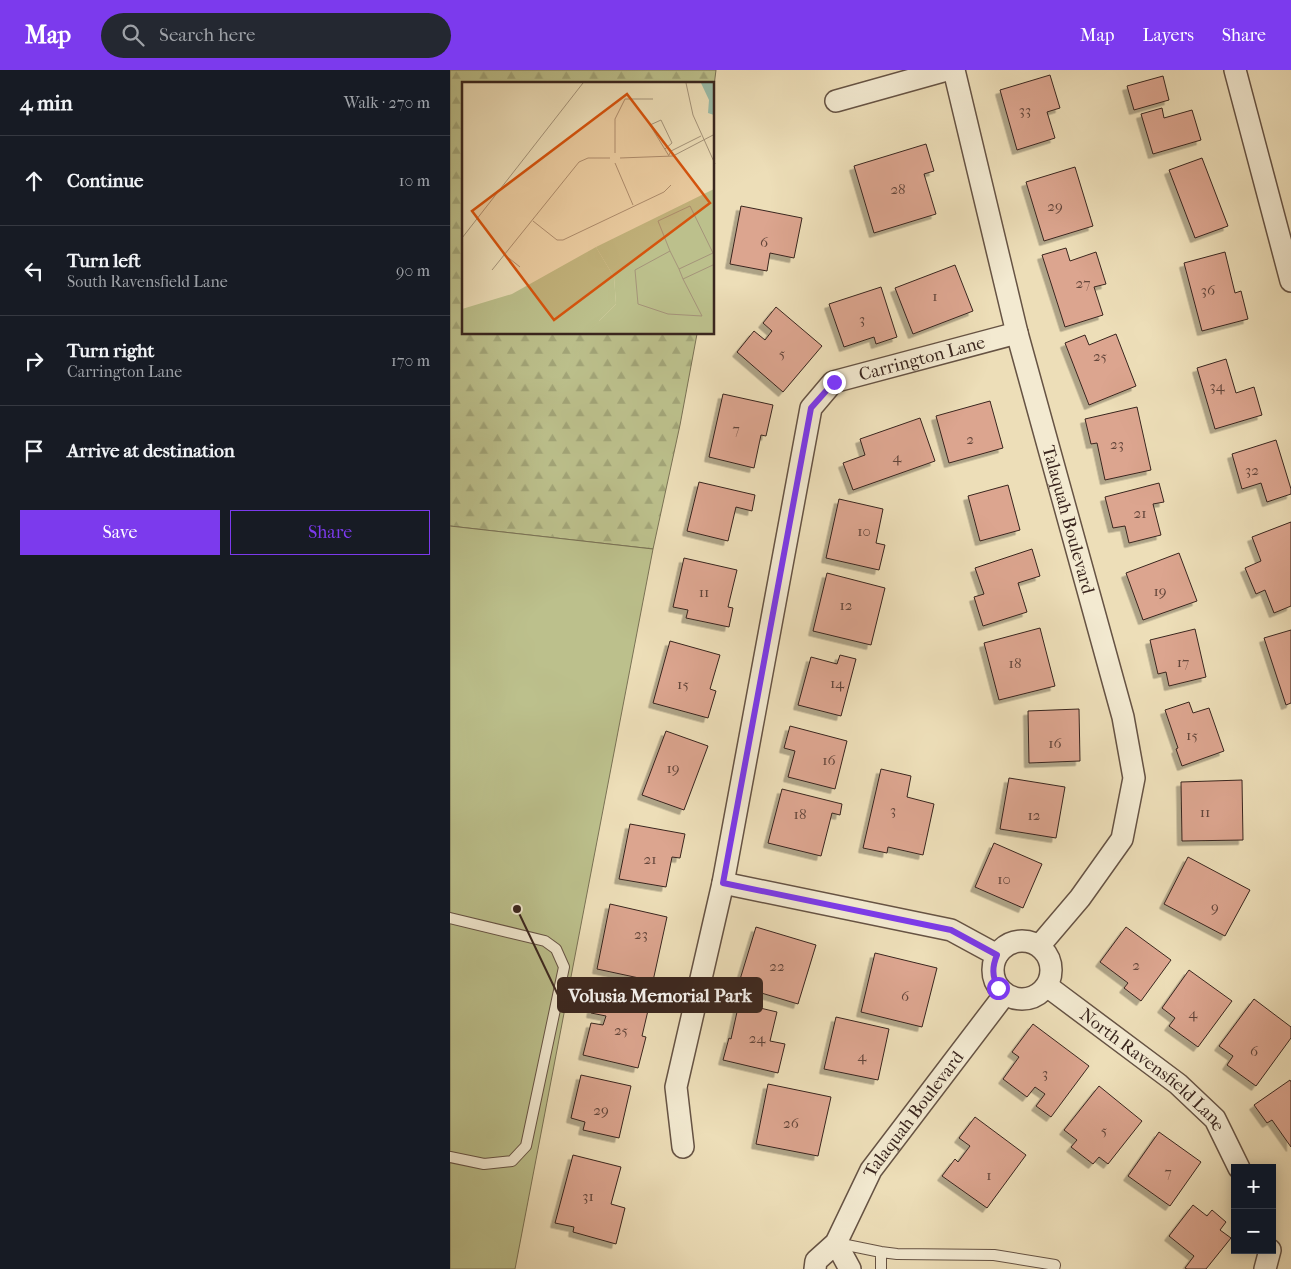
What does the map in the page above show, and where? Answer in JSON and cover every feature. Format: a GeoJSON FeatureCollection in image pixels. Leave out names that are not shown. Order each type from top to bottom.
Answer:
{"type":"FeatureCollection","features":[{"type":"Feature","properties":{"kind":"street"},"geometry":{"type":"LineString","coordinates":[[836,101],[947,70]]}},
{"type":"Feature","properties":{"kind":"street","name":"Talaquah Boulevard"},"geometry":{"type":"LineString","coordinates":[[954,70],[1017,332],[1122,717],[1134,778],[1122,839],[1080,898],[1040,946]]}},
{"type":"Feature","properties":{"kind":"street"},"geometry":{"type":"LineString","coordinates":[[1234,70],[1291,281]]}},
{"type":"Feature","properties":{"kind":"street","name":"Carrington Lane"},"geometry":{"type":"LineString","coordinates":[[683,1147],[676,1087],[723,883],[811,408],[834,382],[1017,332]]}},
{"type":"Feature","properties":{"kind":"street"},"geometry":{"type":"LineString","coordinates":[[723,883],[951,930],[997,955]]}},
{"type":"Feature","properties":{"kind":"street"},"geometry":{"type":"LineString","coordinates":[[1030,941],[1040,946],[1046,952],[1052,969],[1051,978],[1047,986],[1042,992],[1027,999],[1011,998],[1004,994],[994,980],[994,963],[997,955],[1011,942],[1030,941]]}},
{"type":"Feature","properties":{"kind":"street","name":"North Ravensfield Lane"},"geometry":{"type":"LineString","coordinates":[[1047,986],[1178,1084],[1215,1119],[1237,1164]]}},
{"type":"Feature","properties":{"kind":"street","name":"Talaquah Boulevard"},"geometry":{"type":"LineString","coordinates":[[814,1269],[816,1261],[836,1243],[871,1170],[1004,994]]}},
{"type":"Feature","properties":{"kind":"street"},"geometry":{"type":"LineString","coordinates":[[836,1243],[850,1269]]}},
{"type":"Feature","properties":{"kind":"street"},"geometry":{"type":"LineString","coordinates":[[1265,1269],[1269,1254]]}},
{"type":"Feature","properties":{"kind":"lane"},"geometry":{"type":"LineString","coordinates":[[450,918],[545,941],[556,950],[564,967],[526,1146],[512,1161],[484,1164],[450,1157]]}},
{"type":"Feature","properties":{"kind":"lane"},"geometry":{"type":"LineString","coordinates":[[836,1243],[881,1252],[994,1255],[1055,1265],[1054,1269]]}},
{"type":"Feature","properties":{"kind":"lane"},"geometry":{"type":"LineString","coordinates":[[881,1252],[881,1269]]}},
{"type":"Feature","properties":{"kind":"green space"},"geometry":{"type":"Polygon","coordinates":[[[450,70],[716,70],[714,82],[462,82],[462,335],[697,335],[680,425],[653,549],[450,526],[450,70]]]}},
{"type":"Feature","properties":{"kind":"green space"},"geometry":{"type":"Polygon","coordinates":[[[450,526],[653,549],[515,1269],[450,1269],[450,526]]]}},
{"type":"Feature","properties":{"kind":"building"},"geometry":{"type":"Polygon","coordinates":[[[1050,75],[1060,108],[1047,112],[1055,138],[1017,150],[1000,90],[1050,75]]]}},
{"type":"Feature","properties":{"kind":"building"},"geometry":{"type":"Polygon","coordinates":[[[1163,76],[1169,100],[1134,110],[1127,86],[1163,76]]]}},
{"type":"Feature","properties":{"kind":"building"},"geometry":{"type":"Polygon","coordinates":[[[1162,108],[1164,118],[1192,110],[1201,140],[1153,154],[1141,114],[1162,108]]]}},
{"type":"Feature","properties":{"kind":"building"},"geometry":{"type":"Polygon","coordinates":[[[926,144],[934,171],[924,174],[936,214],[874,233],[854,166],[926,144]]]}},
{"type":"Feature","properties":{"kind":"building"},"geometry":{"type":"Polygon","coordinates":[[[1202,158],[1228,226],[1195,238],[1169,170],[1202,158]]]}},
{"type":"Feature","properties":{"kind":"building"},"geometry":{"type":"Polygon","coordinates":[[[1075,167],[1093,226],[1044,241],[1026,182],[1075,167]]]}},
{"type":"Feature","properties":{"kind":"building"},"geometry":{"type":"Polygon","coordinates":[[[741,206],[802,218],[794,258],[770,253],[767,271],[730,264],[741,206]]]}},
{"type":"Feature","properties":{"kind":"building"},"geometry":{"type":"Polygon","coordinates":[[[1066,248],[1070,261],[1096,252],[1106,284],[1094,287],[1103,315],[1065,327],[1042,255],[1066,248]]]}},
{"type":"Feature","properties":{"kind":"building"},"geometry":{"type":"Polygon","coordinates":[[[1225,252],[1235,293],[1241,291],[1248,319],[1202,331],[1184,263],[1225,252]]]}},
{"type":"Feature","properties":{"kind":"building"},"geometry":{"type":"Polygon","coordinates":[[[955,265],[973,311],[913,334],[895,288],[955,265]]]}},
{"type":"Feature","properties":{"kind":"building"},"geometry":{"type":"Polygon","coordinates":[[[881,287],[897,337],[876,344],[874,337],[844,347],[829,304],[881,287]]]}},
{"type":"Feature","properties":{"kind":"building"},"geometry":{"type":"Polygon","coordinates":[[[776,307],[822,346],[783,392],[737,352],[754,331],[765,340],[772,331],[763,323],[776,307]]]}},
{"type":"Feature","properties":{"kind":"building"},"geometry":{"type":"Polygon","coordinates":[[[1116,334],[1136,386],[1089,405],[1065,343],[1085,335],[1089,345],[1116,334]]]}},
{"type":"Feature","properties":{"kind":"building"},"geometry":{"type":"Polygon","coordinates":[[[1226,359],[1236,393],[1254,387],[1262,415],[1215,429],[1197,368],[1226,359]]]}},
{"type":"Feature","properties":{"kind":"building"},"geometry":{"type":"Polygon","coordinates":[[[723,394],[773,405],[766,436],[761,435],[754,468],[709,457],[723,394]]]}},
{"type":"Feature","properties":{"kind":"building"},"geometry":{"type":"Polygon","coordinates":[[[990,401],[1003,448],[949,463],[936,416],[990,401]]]}},
{"type":"Feature","properties":{"kind":"building"},"geometry":{"type":"Polygon","coordinates":[[[1137,407],[1151,470],[1105,480],[1097,443],[1091,444],[1085,419],[1137,407]]]}},
{"type":"Feature","properties":{"kind":"building"},"geometry":{"type":"Polygon","coordinates":[[[920,418],[935,461],[853,490],[843,463],[865,455],[860,439],[920,418]]]}},
{"type":"Feature","properties":{"kind":"building"},"geometry":{"type":"Polygon","coordinates":[[[1276,440],[1291,494],[1267,502],[1261,483],[1242,489],[1232,454],[1276,440]]]}},
{"type":"Feature","properties":{"kind":"building"},"geometry":{"type":"Polygon","coordinates":[[[699,482],[755,495],[752,511],[736,507],[728,541],[687,531],[699,482]]]}},
{"type":"Feature","properties":{"kind":"building"},"geometry":{"type":"Polygon","coordinates":[[[1159,483],[1164,502],[1153,504],[1161,535],[1129,543],[1125,526],[1113,528],[1105,497],[1159,483]]]}},
{"type":"Feature","properties":{"kind":"building"},"geometry":{"type":"Polygon","coordinates":[[[1008,485],[1020,530],[980,541],[968,496],[1008,485]]]}},
{"type":"Feature","properties":{"kind":"building"},"geometry":{"type":"Polygon","coordinates":[[[839,499],[883,509],[876,543],[885,545],[879,570],[826,558],[839,499]]]}},
{"type":"Feature","properties":{"kind":"building"},"geometry":{"type":"Polygon","coordinates":[[[1291,522],[1291,606],[1274,613],[1265,590],[1256,594],[1245,568],[1261,561],[1252,537],[1291,522]]]}},
{"type":"Feature","properties":{"kind":"building"},"geometry":{"type":"Polygon","coordinates":[[[1032,549],[1040,576],[1018,583],[1027,612],[983,626],[974,597],[984,594],[975,568],[1032,549]]]}},
{"type":"Feature","properties":{"kind":"building"},"geometry":{"type":"Polygon","coordinates":[[[1179,553],[1197,601],[1143,620],[1126,573],[1179,553]]]}},
{"type":"Feature","properties":{"kind":"building"},"geometry":{"type":"Polygon","coordinates":[[[684,558],[737,570],[728,607],[733,608],[729,627],[686,618],[688,610],[673,607],[684,558]]]}},
{"type":"Feature","properties":{"kind":"building"},"geometry":{"type":"Polygon","coordinates":[[[827,573],[885,588],[871,645],[813,631],[827,573]]]}},
{"type":"Feature","properties":{"kind":"building"},"geometry":{"type":"Polygon","coordinates":[[[1040,628],[1055,686],[999,700],[984,643],[1040,628]]]}},
{"type":"Feature","properties":{"kind":"building"},"geometry":{"type":"Polygon","coordinates":[[[1195,629],[1206,677],[1169,686],[1166,672],[1158,674],[1150,640],[1195,629]]]}},
{"type":"Feature","properties":{"kind":"building"},"geometry":{"type":"Polygon","coordinates":[[[1291,630],[1291,703],[1286,705],[1264,638],[1291,630]]]}},
{"type":"Feature","properties":{"kind":"building"},"geometry":{"type":"Polygon","coordinates":[[[670,641],[720,655],[710,689],[716,691],[708,718],[653,703],[670,641]]]}},
{"type":"Feature","properties":{"kind":"building"},"geometry":{"type":"Polygon","coordinates":[[[840,655],[856,659],[841,716],[798,705],[811,657],[837,664],[840,655]]]}},
{"type":"Feature","properties":{"kind":"building"},"geometry":{"type":"Polygon","coordinates":[[[1189,702],[1193,713],[1209,708],[1224,751],[1182,766],[1165,710],[1189,702]]]}},
{"type":"Feature","properties":{"kind":"building"},"geometry":{"type":"Polygon","coordinates":[[[1079,709],[1080,761],[1029,763],[1028,711],[1079,709]]]}},
{"type":"Feature","properties":{"kind":"building"},"geometry":{"type":"Polygon","coordinates":[[[790,726],[847,741],[835,789],[788,777],[795,751],[784,748],[790,726]]]}},
{"type":"Feature","properties":{"kind":"building"},"geometry":{"type":"Polygon","coordinates":[[[666,731],[708,746],[684,810],[642,795],[666,731]]]}},
{"type":"Feature","properties":{"kind":"building"},"geometry":{"type":"Polygon","coordinates":[[[881,769],[911,776],[907,797],[934,804],[923,855],[888,847],[887,853],[863,848],[881,769]]]}},
{"type":"Feature","properties":{"kind":"building"},"geometry":{"type":"Polygon","coordinates":[[[1009,778],[1065,787],[1056,838],[1000,829],[1009,778]]]}},
{"type":"Feature","properties":{"kind":"building"},"geometry":{"type":"Polygon","coordinates":[[[1242,780],[1243,840],[1182,841],[1181,782],[1242,780]]]}},
{"type":"Feature","properties":{"kind":"building"},"geometry":{"type":"Polygon","coordinates":[[[782,789],[842,804],[840,815],[832,813],[821,856],[768,843],[782,789]]]}},
{"type":"Feature","properties":{"kind":"building"},"geometry":{"type":"Polygon","coordinates":[[[630,824],[685,834],[680,858],[672,857],[666,887],[619,879],[630,824]]]}},
{"type":"Feature","properties":{"kind":"building"},"geometry":{"type":"Polygon","coordinates":[[[994,843],[1042,864],[1023,908],[975,887],[994,843]]]}},
{"type":"Feature","properties":{"kind":"building"},"geometry":{"type":"Polygon","coordinates":[[[1188,857],[1250,890],[1225,936],[1164,904],[1188,857]]]}},
{"type":"Feature","properties":{"kind":"building"},"geometry":{"type":"Polygon","coordinates":[[[610,904],[667,917],[653,981],[597,969],[610,904]]]}},
{"type":"Feature","properties":{"kind":"building"},"geometry":{"type":"Polygon","coordinates":[[[756,927],[816,945],[798,1004],[738,986],[756,927]]]}},
{"type":"Feature","properties":{"kind":"building"},"geometry":{"type":"Polygon","coordinates":[[[1126,927],[1171,960],[1141,1001],[1124,988],[1128,983],[1100,962],[1126,927]]]}},
{"type":"Feature","properties":{"kind":"building"},"geometry":{"type":"Polygon","coordinates":[[[875,953],[937,968],[922,1027],[861,1012],[875,953]]]}},
{"type":"Feature","properties":{"kind":"building"},"geometry":{"type":"Polygon","coordinates":[[[1189,970],[1232,1001],[1198,1047],[1169,1026],[1175,1018],[1162,1008],[1189,970]]]}},
{"type":"Feature","properties":{"kind":"building"},"geometry":{"type":"Polygon","coordinates":[[[597,989],[650,1002],[642,1036],[646,1037],[638,1068],[583,1055],[591,1023],[603,1025],[606,1016],[591,1013],[597,989]]]}},
{"type":"Feature","properties":{"kind":"building"},"geometry":{"type":"Polygon","coordinates":[[[1254,999],[1291,1027],[1291,1038],[1256,1086],[1227,1065],[1233,1056],[1219,1046],[1254,999]]]}},
{"type":"Feature","properties":{"kind":"building"},"geometry":{"type":"Polygon","coordinates":[[[739,1003],[777,1012],[770,1041],[785,1044],[778,1073],[723,1060],[729,1038],[731,1039],[739,1003]]]}},
{"type":"Feature","properties":{"kind":"building"},"geometry":{"type":"Polygon","coordinates":[[[836,1017],[889,1029],[878,1080],[824,1069],[836,1017]]]}},
{"type":"Feature","properties":{"kind":"building"},"geometry":{"type":"Polygon","coordinates":[[[1033,1024],[1089,1066],[1051,1117],[1036,1106],[1045,1094],[1035,1087],[1027,1097],[1003,1079],[1019,1057],[1012,1052],[1033,1024]]]}},
{"type":"Feature","properties":{"kind":"building"},"geometry":{"type":"Polygon","coordinates":[[[581,1075],[631,1086],[619,1138],[583,1130],[585,1122],[571,1118],[581,1075]]]}},
{"type":"Feature","properties":{"kind":"building"},"geometry":{"type":"Polygon","coordinates":[[[1290,1080],[1291,1147],[1272,1120],[1267,1123],[1254,1105],[1290,1080]]]}},
{"type":"Feature","properties":{"kind":"building"},"geometry":{"type":"Polygon","coordinates":[[[768,1084],[831,1097],[818,1156],[756,1144],[768,1084]]]}},
{"type":"Feature","properties":{"kind":"building"},"geometry":{"type":"Polygon","coordinates":[[[1099,1086],[1142,1121],[1108,1164],[1099,1157],[1093,1164],[1071,1147],[1077,1140],[1064,1130],[1099,1086]]]}},
{"type":"Feature","properties":{"kind":"building"},"geometry":{"type":"Polygon","coordinates":[[[975,1117],[1026,1155],[987,1208],[942,1176],[955,1159],[958,1162],[970,1146],[959,1138],[975,1117]]]}},
{"type":"Feature","properties":{"kind":"building"},"geometry":{"type":"Polygon","coordinates":[[[1159,1132],[1201,1162],[1170,1206],[1128,1176],[1159,1132]]]}},
{"type":"Feature","properties":{"kind":"building"},"geometry":{"type":"Polygon","coordinates":[[[573,1155],[621,1167],[611,1204],[625,1208],[616,1244],[573,1232],[574,1227],[555,1223],[573,1155]]]}},
{"type":"Feature","properties":{"kind":"building"},"geometry":{"type":"Polygon","coordinates":[[[1193,1205],[1207,1216],[1212,1210],[1226,1222],[1220,1230],[1231,1238],[1206,1269],[1187,1269],[1185,1268],[1194,1256],[1169,1236],[1193,1205]]]}},
{"type":"Feature","properties":{"kind":"place","name":"Volusia Memorial Park"},"geometry":{"type":"Point","coordinates":[517,909]}},
{"type":"Feature","properties":{"kind":"route"},"geometry":{"type":"LineString","coordinates":[[834,382],[811,408],[723,883],[951,930],[997,955],[993,972],[998,988]]}}]}
